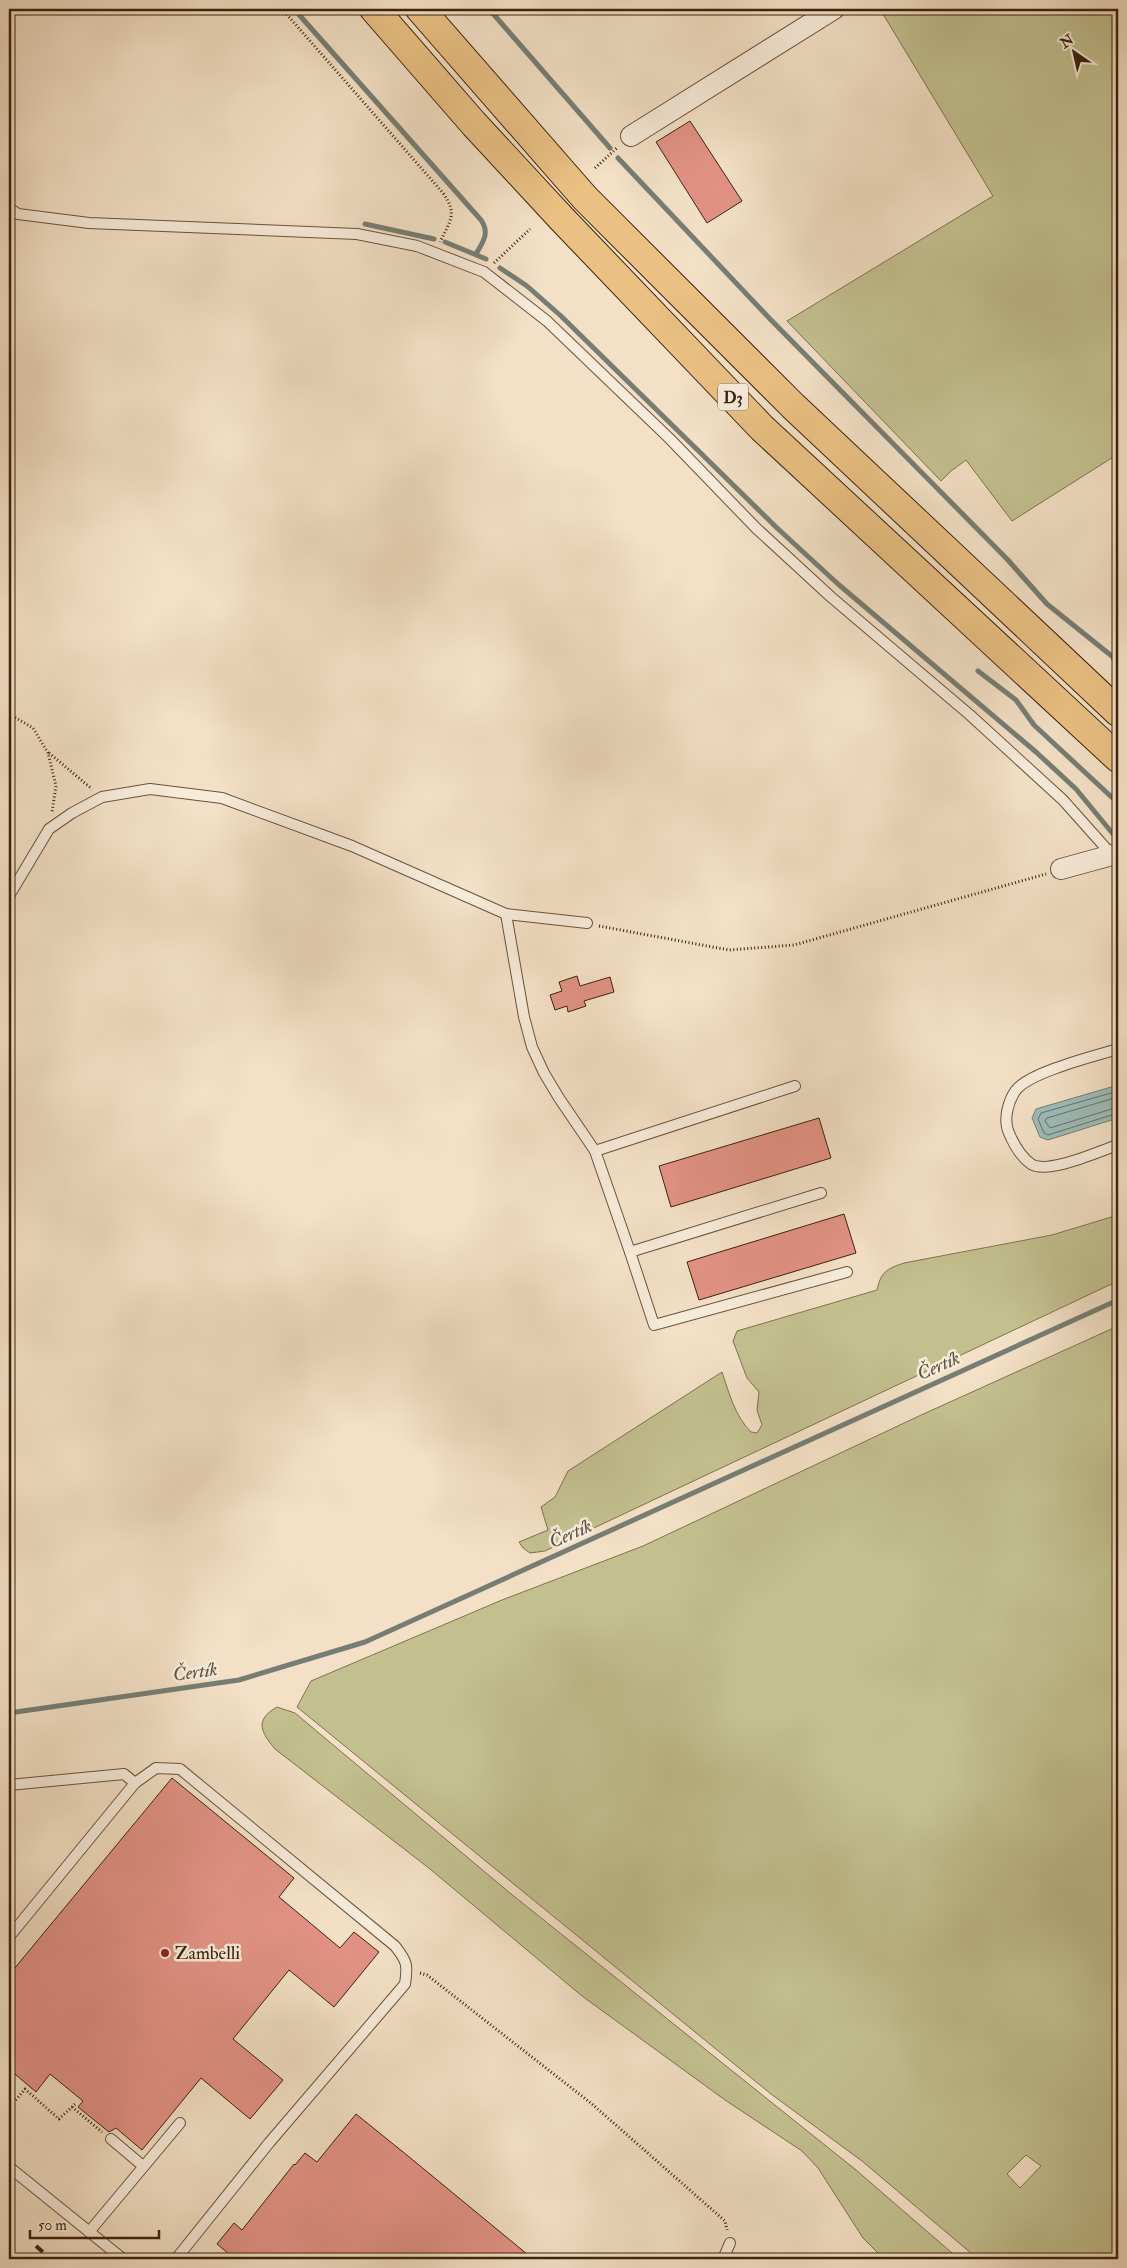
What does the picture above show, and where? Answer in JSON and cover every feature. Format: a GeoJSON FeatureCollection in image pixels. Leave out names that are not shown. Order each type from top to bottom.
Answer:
{"type":"FeatureCollection","features":[{"type":"Feature","properties":{"kind":"highway","name":"D3"},"geometry":{"type":"LineString","coordinates":[[374,9],[474,124],[762,428],[1118,758]]}},
{"type":"Feature","properties":{"kind":"highway","name":"D3"},"geometry":{"type":"LineString","coordinates":[[420,9],[585,198],[793,406],[1118,712]]}},
{"type":"Feature","properties":{"kind":"street"},"geometry":{"type":"LineString","coordinates":[[631,136],[834,9]]}},
{"type":"Feature","properties":{"kind":"street"},"geometry":{"type":"LineString","coordinates":[[1061,869],[1112,855]]}},
{"type":"Feature","properties":{"kind":"lane"},"geometry":{"type":"LineString","coordinates":[[9,208],[18,214],[89,223],[358,234],[388,239],[436,252],[484,272],[547,321],[670,439],[756,528],[831,597],[978,722],[1063,800],[1112,855]]}},
{"type":"Feature","properties":{"kind":"lane"},"geometry":{"type":"LineString","coordinates":[[9,896],[49,829],[72,813],[102,797],[150,788],[222,798],[352,846],[506,914],[587,923]]}},
{"type":"Feature","properties":{"kind":"lane"},"geometry":{"type":"LineString","coordinates":[[506,914],[524,1017],[532,1047],[544,1073],[595,1152],[654,1325],[847,1272]]}},
{"type":"Feature","properties":{"kind":"lane"},"geometry":{"type":"LineString","coordinates":[[1118,1048],[1033,1077],[1017,1089],[1007,1108],[1008,1131],[1019,1154],[1032,1165],[1051,1168],[1118,1145]]}},
{"type":"Feature","properties":{"kind":"lane"},"geometry":{"type":"LineString","coordinates":[[595,1152],[795,1086]]}},
{"type":"Feature","properties":{"kind":"lane"},"geometry":{"type":"LineString","coordinates":[[630,1252],[821,1192]]}},
{"type":"Feature","properties":{"kind":"lane"},"geometry":{"type":"LineString","coordinates":[[9,1937],[135,1783],[156,1768],[180,1769],[395,1946],[406,1958],[408,1969],[405,1984],[269,2143],[176,2259]]}},
{"type":"Feature","properties":{"kind":"lane"},"geometry":{"type":"LineString","coordinates":[[9,1786],[124,1774],[135,1783]]}},
{"type":"Feature","properties":{"kind":"lane"},"geometry":{"type":"LineString","coordinates":[[89,2232],[180,2122]]}},
{"type":"Feature","properties":{"kind":"lane"},"geometry":{"type":"LineString","coordinates":[[112,2140],[143,2166]]}},
{"type":"Feature","properties":{"kind":"lane"},"geometry":{"type":"LineString","coordinates":[[9,2167],[122,2259]]}},
{"type":"Feature","properties":{"kind":"lane"},"geometry":{"type":"LineString","coordinates":[[722,2259],[730,2243]]}},
{"type":"Feature","properties":{"kind":"path"},"geometry":{"type":"LineString","coordinates":[[282,9],[450,204],[452,215],[436,252]]}},
{"type":"Feature","properties":{"kind":"path"},"geometry":{"type":"LineString","coordinates":[[595,168],[631,136]]}},
{"type":"Feature","properties":{"kind":"path"},"geometry":{"type":"LineString","coordinates":[[484,272],[530,230]]}},
{"type":"Feature","properties":{"kind":"path"},"geometry":{"type":"LineString","coordinates":[[9,714],[33,728],[48,753],[56,786],[49,829]]}},
{"type":"Feature","properties":{"kind":"path"},"geometry":{"type":"LineString","coordinates":[[48,753],[102,797]]}},
{"type":"Feature","properties":{"kind":"path"},"geometry":{"type":"LineString","coordinates":[[587,923],[729,950],[794,946],[1061,869]]}},
{"type":"Feature","properties":{"kind":"path"},"geometry":{"type":"LineString","coordinates":[[408,1969],[428,1974],[592,2104],[725,2222],[730,2243]]}},
{"type":"Feature","properties":{"kind":"path"},"geometry":{"type":"LineString","coordinates":[[9,2108],[25,2089],[59,2118],[73,2105],[112,2140]]}},
{"type":"Feature","properties":{"kind":"shaded area"},"geometry":{"type":"Polygon","coordinates":[[[880,9],[1118,9],[1118,454],[1012,521],[966,460],[941,481],[787,321],[993,196],[880,9]]]}},
{"type":"Feature","properties":{"kind":"shaded area"},"geometry":{"type":"Polygon","coordinates":[[[1118,1215],[1118,1281],[545,1551],[530,1553],[519,1542],[548,1530],[541,1507],[555,1497],[568,1471],[722,1372],[733,1404],[745,1426],[751,1432],[757,1433],[762,1425],[757,1410],[759,1392],[747,1378],[733,1341],[737,1331],[877,1290],[880,1279],[885,1272],[904,1263],[1052,1235],[1118,1215]]]}},
{"type":"Feature","properties":{"kind":"shaded area"},"geometry":{"type":"Polygon","coordinates":[[[1118,1326],[1118,2259],[978,2259],[862,2161],[771,2094],[297,1707],[311,1681],[502,1600],[643,1546],[919,1416],[1118,1326]],[[1026,2155],[1007,2174],[1020,2188],[1041,2166],[1026,2155]]]}},
{"type":"Feature","properties":{"kind":"shaded area"},"geometry":{"type":"Polygon","coordinates":[[[277,1707],[295,1713],[510,1893],[856,2170],[959,2259],[884,2259],[863,2238],[818,2168],[802,2151],[725,2100],[582,1996],[430,1869],[275,1749],[263,1732],[262,1726],[265,1717],[277,1707]]]}},
{"type":"Feature","properties":{"kind":"water"},"geometry":{"type":"Polygon","coordinates":[[[1118,1085],[1118,1118],[1048,1140],[1040,1137],[1032,1118],[1036,1109],[1118,1085]]]}},
{"type":"Feature","properties":{"kind":"building"},"geometry":{"type":"Polygon","coordinates":[[[690,121],[742,201],[707,223],[656,142],[690,121]]]}},
{"type":"Feature","properties":{"kind":"building"},"geometry":{"type":"Polygon","coordinates":[[[577,976],[580,986],[610,977],[614,992],[584,1001],[586,1006],[568,1012],[567,1006],[555,1010],[550,995],[562,991],[559,982],[577,976]]]}},
{"type":"Feature","properties":{"kind":"building"},"geometry":{"type":"Polygon","coordinates":[[[819,1118],[831,1158],[671,1207],[659,1166],[819,1118]]]}},
{"type":"Feature","properties":{"kind":"building"},"geometry":{"type":"Polygon","coordinates":[[[844,1214],[856,1253],[699,1300],[687,1262],[844,1214]]]}},
{"type":"Feature","properties":{"kind":"building","name":"Zambelli"},"geometry":{"type":"Polygon","coordinates":[[[172,1778],[294,1878],[279,1897],[340,1948],[354,1932],[379,1952],[334,2007],[289,1970],[233,2039],[283,2080],[250,2119],[201,2078],[142,2150],[116,2128],[109,2132],[78,2107],[83,2101],[50,2074],[36,2092],[9,2069],[9,1975],[172,1778]]]}},
{"type":"Feature","properties":{"kind":"building"},"geometry":{"type":"Polygon","coordinates":[[[356,2114],[533,2259],[235,2259],[217,2244],[234,2223],[242,2230],[294,2164],[305,2153],[317,2162],[356,2114]]]}},
{"type":"Feature","properties":{"kind":"waterway"},"geometry":{"type":"LineString","coordinates":[[294,9],[481,220],[485,233],[476,254]]}},
{"type":"Feature","properties":{"kind":"waterway"},"geometry":{"type":"LineString","coordinates":[[489,9],[610,148]]}},
{"type":"Feature","properties":{"kind":"waterway"},"geometry":{"type":"LineString","coordinates":[[618,158],[771,320],[1007,559],[1047,604],[1113,657],[1118,670]]}},
{"type":"Feature","properties":{"kind":"waterway"},"geometry":{"type":"LineString","coordinates":[[365,224],[434,239]]}},
{"type":"Feature","properties":{"kind":"waterway"},"geometry":{"type":"LineString","coordinates":[[445,242],[486,259]]}},
{"type":"Feature","properties":{"kind":"waterway"},"geometry":{"type":"LineString","coordinates":[[500,268],[527,286],[561,316],[776,527],[838,584],[1036,752],[1076,789],[1118,840]]}},
{"type":"Feature","properties":{"kind":"waterway"},"geometry":{"type":"LineString","coordinates":[[978,671],[1016,700],[1034,725],[1118,803]]}},
{"type":"Feature","properties":{"kind":"waterway","name":"Čertík"},"geometry":{"type":"LineString","coordinates":[[9,1713],[239,1680],[365,1642],[1118,1300]]}},
{"type":"Feature","properties":{"kind":"railway"},"geometry":{"type":"LineString","coordinates":[[36,2246],[51,2259]]}},
{"type":"Feature","properties":{"kind":"railway"},"geometry":{"type":"LineString","coordinates":[[216,2255],[222,2259]]}},
{"type":"Feature","properties":{"kind":"place","name":"Zambelli"},"geometry":{"type":"Point","coordinates":[165,1953]}}]}
